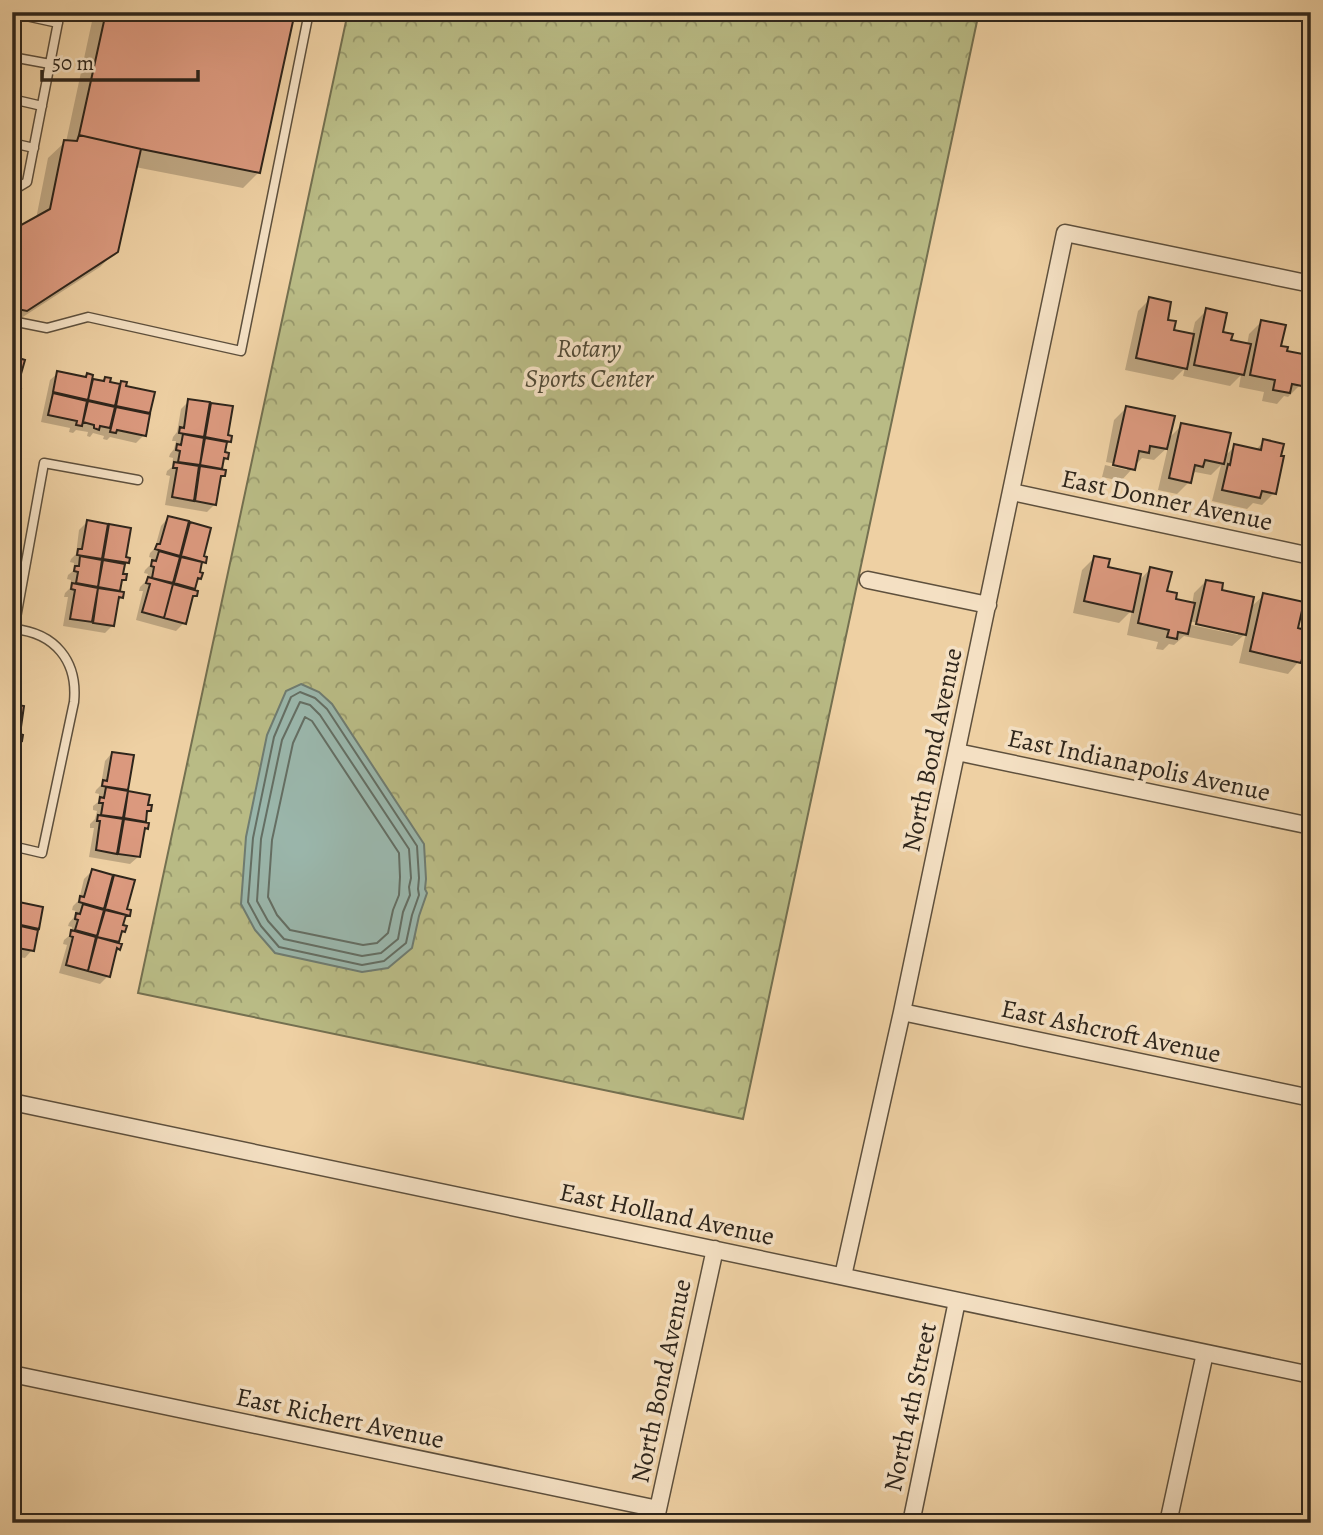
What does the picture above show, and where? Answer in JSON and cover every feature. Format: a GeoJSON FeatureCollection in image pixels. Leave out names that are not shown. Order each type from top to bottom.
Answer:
{"type":"FeatureCollection","features":[{"type":"Feature","properties":{"kind":"street","name":"North Bond Avenue"},"geometry":{"type":"LineString","coordinates":[[843,1276],[902,1012],[1065,233],[1311,284]]}},
{"type":"Feature","properties":{"kind":"street","name":"East Donner Avenue"},"geometry":{"type":"LineString","coordinates":[[1012,492],[1311,556]]}},
{"type":"Feature","properties":{"kind":"street"},"geometry":{"type":"LineString","coordinates":[[868,580],[988,606]]}},
{"type":"Feature","properties":{"kind":"street","name":"East Indianapolis Avenue"},"geometry":{"type":"LineString","coordinates":[[957,752],[1311,826]]}},
{"type":"Feature","properties":{"kind":"street","name":"East Ashcroft Avenue"},"geometry":{"type":"LineString","coordinates":[[902,1012],[1311,1098]]}},
{"type":"Feature","properties":{"kind":"street","name":"East Holland Avenue"},"geometry":{"type":"LineString","coordinates":[[12,1102],[1311,1375]]}},
{"type":"Feature","properties":{"kind":"street","name":"North Bond Avenue"},"geometry":{"type":"LineString","coordinates":[[657,1516],[715,1249]]}},
{"type":"Feature","properties":{"kind":"street","name":"North 4th Street"},"geometry":{"type":"LineString","coordinates":[[911,1523],[957,1301]]}},
{"type":"Feature","properties":{"kind":"street"},"geometry":{"type":"LineString","coordinates":[[1168,1523],[1205,1353]]}},
{"type":"Feature","properties":{"kind":"street","name":"East Richert Avenue"},"geometry":{"type":"LineString","coordinates":[[12,1374],[657,1516]]}},
{"type":"Feature","properties":{"kind":"lane"},"geometry":{"type":"LineString","coordinates":[[12,191],[27,182],[60,12]]}},
{"type":"Feature","properties":{"kind":"lane"},"geometry":{"type":"LineString","coordinates":[[12,321],[47,328],[88,317],[241,351],[309,12]]}},
{"type":"Feature","properties":{"kind":"lane"},"geometry":{"type":"LineString","coordinates":[[12,13],[58,23]]}},
{"type":"Feature","properties":{"kind":"lane"},"geometry":{"type":"LineString","coordinates":[[12,57],[50,64]]}},
{"type":"Feature","properties":{"kind":"lane"},"geometry":{"type":"LineString","coordinates":[[12,99],[42,106]]}},
{"type":"Feature","properties":{"kind":"lane"},"geometry":{"type":"LineString","coordinates":[[12,143],[34,148]]}},
{"type":"Feature","properties":{"kind":"lane"},"geometry":{"type":"LineString","coordinates":[[12,846],[42,853],[76,687],[71,666],[52,643],[35,633],[13,629],[44,463],[138,480]]}},
{"type":"Feature","properties":{"kind":"green space","name":"Rotary Sports Center"},"geometry":{"type":"Polygon","coordinates":[[[348,12],[979,12],[743,1119],[138,993],[348,12]]]}},
{"type":"Feature","properties":{"kind":"water"},"geometry":{"type":"Polygon","coordinates":[[[301,684],[319,692],[332,704],[424,844],[427,893],[412,948],[388,968],[362,972],[275,953],[255,930],[241,904],[246,837],[267,735],[286,691],[301,684]]]}},
{"type":"Feature","properties":{"kind":"building"},"geometry":{"type":"Polygon","coordinates":[[[106,12],[295,12],[260,173],[79,135],[106,12]]]}},
{"type":"Feature","properties":{"kind":"building"},"geometry":{"type":"Polygon","coordinates":[[[79,135],[141,149],[118,252],[27,311],[12,308],[12,230],[50,209],[64,140],[77,141],[79,135]]]}},
{"type":"Feature","properties":{"kind":"building"},"geometry":{"type":"Polygon","coordinates":[[[1149,297],[1171,302],[1168,320],[1176,321],[1174,330],[1194,334],[1187,369],[1136,358],[1149,297]]]}},
{"type":"Feature","properties":{"kind":"building"},"geometry":{"type":"Polygon","coordinates":[[[1206,308],[1227,313],[1223,332],[1233,334],[1231,340],[1251,344],[1244,375],[1194,365],[1206,308]]]}},
{"type":"Feature","properties":{"kind":"building"},"geometry":{"type":"Polygon","coordinates":[[[1261,320],[1286,325],[1281,346],[1288,347],[1287,351],[1308,355],[1302,386],[1292,384],[1290,393],[1273,390],[1275,380],[1250,375],[1261,320]]]}},
{"type":"Feature","properties":{"kind":"building"},"geometry":{"type":"Polygon","coordinates":[[[12,356],[25,360],[17,388],[21,389],[20,394],[12,393],[12,356]]]}},
{"type":"Feature","properties":{"kind":"building"},"geometry":{"type":"Polygon","coordinates":[[[57,371],[86,377],[87,373],[93,375],[88,400],[53,392],[57,371]]]}},
{"type":"Feature","properties":{"kind":"building"},"geometry":{"type":"Polygon","coordinates":[[[105,377],[111,378],[110,382],[120,384],[115,406],[88,400],[93,379],[104,381],[105,377]]]}},
{"type":"Feature","properties":{"kind":"building"},"geometry":{"type":"Polygon","coordinates":[[[121,381],[127,382],[126,386],[155,392],[150,413],[116,406],[121,381]]]}},
{"type":"Feature","properties":{"kind":"building"},"geometry":{"type":"Polygon","coordinates":[[[53,393],[87,401],[82,426],[76,425],[77,421],[48,415],[53,393]]]}},
{"type":"Feature","properties":{"kind":"building"},"geometry":{"type":"Polygon","coordinates":[[[188,399],[210,402],[204,437],[179,433],[180,427],[184,428],[188,399]]]}},
{"type":"Feature","properties":{"kind":"building"},"geometry":{"type":"Polygon","coordinates":[[[88,401],[115,407],[110,428],[100,426],[99,430],[94,428],[94,425],[83,422],[88,401]]]}},
{"type":"Feature","properties":{"kind":"building"},"geometry":{"type":"Polygon","coordinates":[[[211,403],[233,406],[228,435],[232,436],[231,442],[205,437],[211,403]]]}},
{"type":"Feature","properties":{"kind":"building"},"geometry":{"type":"Polygon","coordinates":[[[1126,406],[1175,416],[1167,449],[1150,446],[1149,453],[1139,451],[1135,470],[1113,465],[1126,406]]]}},
{"type":"Feature","properties":{"kind":"building"},"geometry":{"type":"Polygon","coordinates":[[[116,407],[150,414],[146,436],[117,430],[116,433],[110,432],[116,407]]]}},
{"type":"Feature","properties":{"kind":"building"},"geometry":{"type":"Polygon","coordinates":[[[1181,423],[1231,433],[1224,464],[1205,460],[1203,467],[1195,465],[1191,483],[1169,478],[1181,423]]]}},
{"type":"Feature","properties":{"kind":"building"},"geometry":{"type":"Polygon","coordinates":[[[183,434],[204,438],[200,465],[178,462],[180,451],[176,450],[177,444],[181,445],[183,434]]]}},
{"type":"Feature","properties":{"kind":"building"},"geometry":{"type":"Polygon","coordinates":[[[205,438],[227,442],[225,452],[229,453],[228,459],[224,458],[222,469],[200,465],[205,438]]]}},
{"type":"Feature","properties":{"kind":"building"},"geometry":{"type":"Polygon","coordinates":[[[1263,439],[1284,444],[1276,494],[1262,491],[1260,498],[1222,490],[1234,444],[1261,450],[1263,439]]]}},
{"type":"Feature","properties":{"kind":"building"},"geometry":{"type":"Polygon","coordinates":[[[174,462],[199,466],[194,501],[172,497],[177,468],[173,468],[174,462]]]}},
{"type":"Feature","properties":{"kind":"building"},"geometry":{"type":"Polygon","coordinates":[[[200,466],[226,470],[225,476],[221,476],[216,505],[195,501],[200,466]]]}},
{"type":"Feature","properties":{"kind":"building"},"geometry":{"type":"Polygon","coordinates":[[[168,516],[189,521],[180,556],[155,549],[157,544],[160,544],[168,516]]]}},
{"type":"Feature","properties":{"kind":"building"},"geometry":{"type":"Polygon","coordinates":[[[87,520],[108,524],[102,559],[77,555],[78,549],[82,549],[87,520]]]}},
{"type":"Feature","properties":{"kind":"building"},"geometry":{"type":"Polygon","coordinates":[[[190,522],[211,528],[204,556],[207,557],[206,563],[181,556],[190,522]]]}},
{"type":"Feature","properties":{"kind":"building"},"geometry":{"type":"Polygon","coordinates":[[[109,524],[131,528],[126,557],[130,558],[129,563],[103,559],[109,524]]]}},
{"type":"Feature","properties":{"kind":"building"},"geometry":{"type":"Polygon","coordinates":[[[159,551],[180,557],[173,583],[152,578],[152,560],[156,561],[159,551]]]}},
{"type":"Feature","properties":{"kind":"building"},"geometry":{"type":"Polygon","coordinates":[[[80,556],[102,560],[98,587],[76,583],[78,572],[74,571],[75,566],[79,566],[80,556]]]}},
{"type":"Feature","properties":{"kind":"building"},"geometry":{"type":"Polygon","coordinates":[[[1094,556],[1110,559],[1108,567],[1141,574],[1133,612],[1084,601],[1094,556]]]}},
{"type":"Feature","properties":{"kind":"building"},"geometry":{"type":"Polygon","coordinates":[[[181,557],[202,562],[200,572],[203,573],[201,579],[198,578],[195,589],[174,583],[181,557]]]}},
{"type":"Feature","properties":{"kind":"building"},"geometry":{"type":"Polygon","coordinates":[[[103,560],[125,564],[123,574],[127,574],[126,580],[122,580],[120,591],[98,587],[103,560]]]}},
{"type":"Feature","properties":{"kind":"building"},"geometry":{"type":"Polygon","coordinates":[[[1150,567],[1172,572],[1167,591],[1177,593],[1176,599],[1195,603],[1188,634],[1178,632],[1177,639],[1167,637],[1169,630],[1138,623],[1150,567]]]}},
{"type":"Feature","properties":{"kind":"building"},"geometry":{"type":"Polygon","coordinates":[[[148,577],[173,584],[164,618],[142,612],[150,584],[146,583],[148,577]]]}},
{"type":"Feature","properties":{"kind":"building"},"geometry":{"type":"Polygon","coordinates":[[[1206,580],[1223,583],[1222,590],[1254,597],[1246,635],[1196,624],[1206,580]]]}},
{"type":"Feature","properties":{"kind":"building"},"geometry":{"type":"Polygon","coordinates":[[[72,583],[98,588],[92,622],[70,619],[75,590],[71,589],[72,583]]]}},
{"type":"Feature","properties":{"kind":"building"},"geometry":{"type":"Polygon","coordinates":[[[173,584],[198,591],[197,596],[193,596],[186,624],[164,618],[173,584]]]}},
{"type":"Feature","properties":{"kind":"building"},"geometry":{"type":"Polygon","coordinates":[[[98,588],[124,592],[123,598],[119,597],[114,626],[93,623],[98,588]]]}},
{"type":"Feature","properties":{"kind":"building"},"geometry":{"type":"Polygon","coordinates":[[[1263,593],[1304,602],[1298,628],[1309,631],[1301,663],[1250,651],[1263,593]]]}},
{"type":"Feature","properties":{"kind":"building"},"geometry":{"type":"Polygon","coordinates":[[[12,704],[24,706],[20,734],[23,735],[22,741],[12,739],[12,704]]]}},
{"type":"Feature","properties":{"kind":"building"},"geometry":{"type":"Polygon","coordinates":[[[12,740],[18,741],[17,751],[20,752],[14,768],[12,768],[12,740]]]}},
{"type":"Feature","properties":{"kind":"building"},"geometry":{"type":"Polygon","coordinates":[[[112,752],[134,755],[128,790],[102,786],[103,780],[107,781],[112,752]]]}},
{"type":"Feature","properties":{"kind":"building"},"geometry":{"type":"Polygon","coordinates":[[[106,787],[128,791],[123,818],[101,815],[103,803],[99,803],[100,797],[104,798],[106,787]]]}},
{"type":"Feature","properties":{"kind":"building"},"geometry":{"type":"Polygon","coordinates":[[[128,791],[150,795],[148,805],[152,805],[151,811],[147,811],[146,822],[124,818],[128,791]]]}},
{"type":"Feature","properties":{"kind":"building"},"geometry":{"type":"Polygon","coordinates":[[[98,815],[123,819],[117,854],[96,850],[100,821],[97,821],[98,815]]]}},
{"type":"Feature","properties":{"kind":"building"},"geometry":{"type":"Polygon","coordinates":[[[124,819],[149,823],[148,829],[145,828],[140,857],[118,854],[124,819]]]}},
{"type":"Feature","properties":{"kind":"building"},"geometry":{"type":"Polygon","coordinates":[[[92,869],[113,875],[104,909],[79,902],[80,896],[84,897],[92,869]]]}},
{"type":"Feature","properties":{"kind":"building"},"geometry":{"type":"Polygon","coordinates":[[[114,875],[135,880],[127,909],[131,910],[130,916],[105,909],[114,875]]]}},
{"type":"Feature","properties":{"kind":"building"},"geometry":{"type":"Polygon","coordinates":[[[12,897],[15,897],[14,901],[43,907],[39,929],[12,923],[12,897]]]}},
{"type":"Feature","properties":{"kind":"building"},"geometry":{"type":"Polygon","coordinates":[[[83,904],[104,910],[97,936],[75,930],[78,920],[75,919],[76,913],[80,914],[83,904]]]}},
{"type":"Feature","properties":{"kind":"building"},"geometry":{"type":"Polygon","coordinates":[[[105,910],[126,915],[123,925],[127,926],[125,932],[122,931],[119,942],[97,937],[105,910]]]}},
{"type":"Feature","properties":{"kind":"building"},"geometry":{"type":"Polygon","coordinates":[[[12,924],[38,930],[34,951],[12,947],[12,924]]]}},
{"type":"Feature","properties":{"kind":"building"},"geometry":{"type":"Polygon","coordinates":[[[71,930],[96,937],[88,971],[66,965],[73,937],[70,936],[71,930]]]}},
{"type":"Feature","properties":{"kind":"building"},"geometry":{"type":"Polygon","coordinates":[[[97,937],[122,944],[120,950],[117,948],[110,977],[88,971],[97,937]]]}}]}
